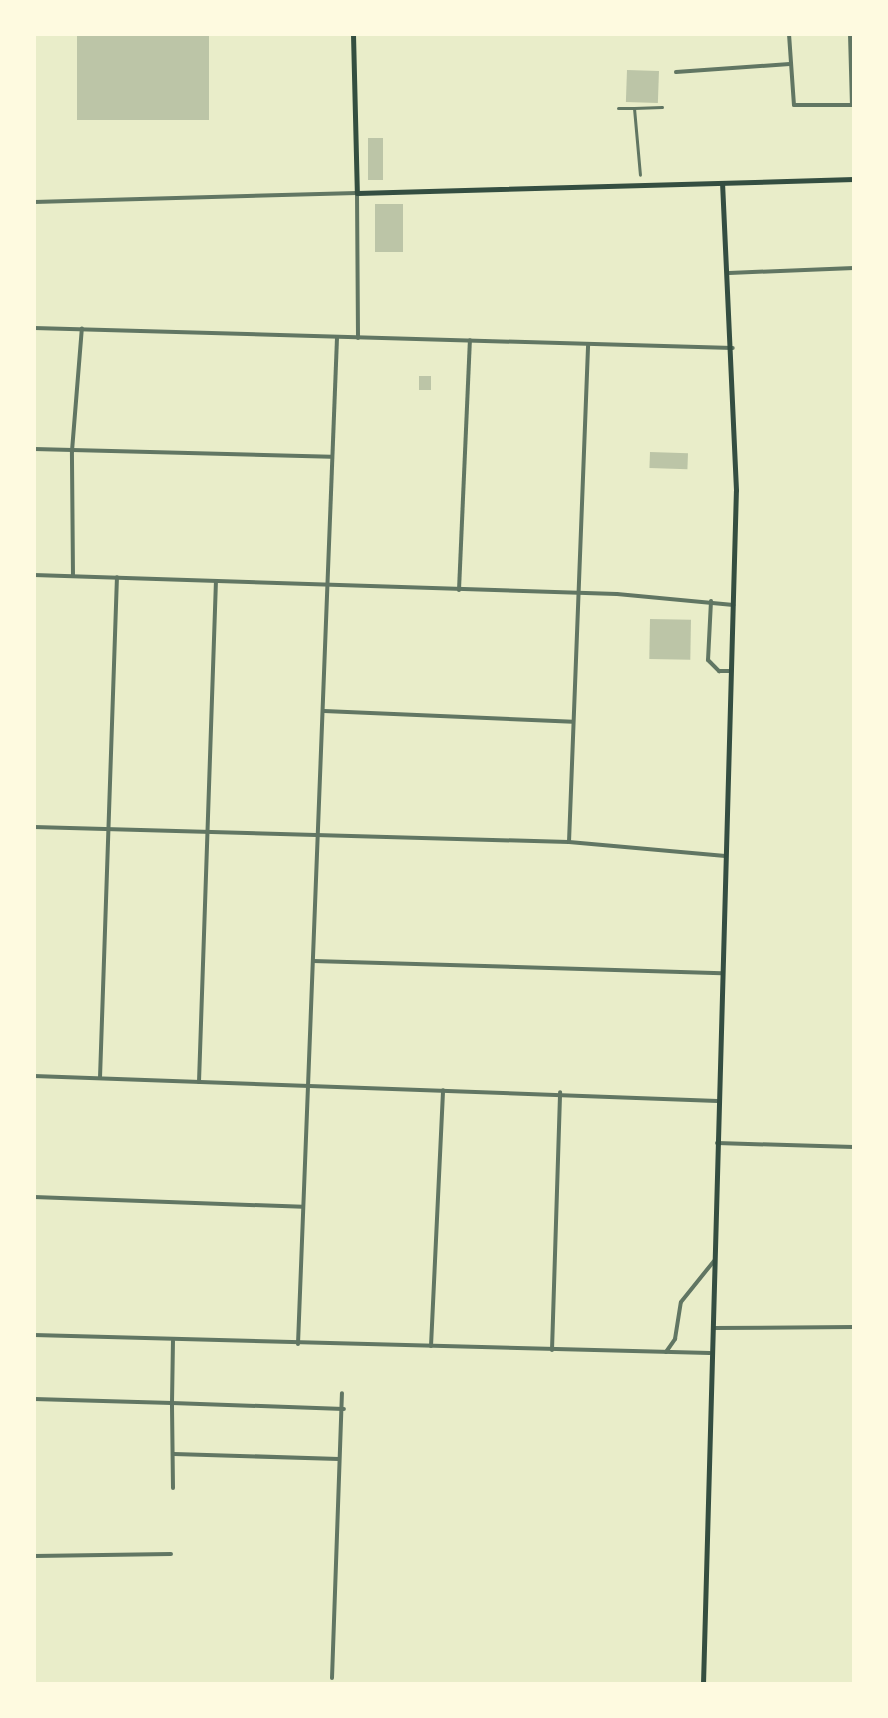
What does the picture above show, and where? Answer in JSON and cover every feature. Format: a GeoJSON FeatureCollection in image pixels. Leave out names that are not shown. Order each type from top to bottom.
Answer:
{"type":"FeatureCollection","features":[{"type":"Feature","properties":{"kind":"main road"},"geometry":{"type":"LineString","coordinates":[[353,34],[355,137],[360,193],[854,179]]}},
{"type":"Feature","properties":{"kind":"main road"},"geometry":{"type":"LineString","coordinates":[[703,1684],[733,605],[733,348],[722,183]]}},
{"type":"Feature","properties":{"kind":"street"},"geometry":{"type":"LineString","coordinates":[[789,34],[794,105],[853,105],[850,34]]}},
{"type":"Feature","properties":{"kind":"street"},"geometry":{"type":"LineString","coordinates":[[676,72],[790,64]]}},
{"type":"Feature","properties":{"kind":"street"},"geometry":{"type":"LineString","coordinates":[[618,108],[662,107]]}},
{"type":"Feature","properties":{"kind":"street"},"geometry":{"type":"LineString","coordinates":[[634,108],[640,175]]}},
{"type":"Feature","properties":{"kind":"street"},"geometry":{"type":"LineString","coordinates":[[34,202],[360,193],[358,338]]}},
{"type":"Feature","properties":{"kind":"street"},"geometry":{"type":"LineString","coordinates":[[729,273],[854,268]]}},
{"type":"Feature","properties":{"kind":"street"},"geometry":{"type":"LineString","coordinates":[[34,328],[733,348]]}},
{"type":"Feature","properties":{"kind":"street"},"geometry":{"type":"LineString","coordinates":[[73,576],[72,451],[82,328]]}},
{"type":"Feature","properties":{"kind":"street"},"geometry":{"type":"LineString","coordinates":[[298,1344],[337,338]]}},
{"type":"Feature","properties":{"kind":"street"},"geometry":{"type":"LineString","coordinates":[[459,590],[470,340]]}},
{"type":"Feature","properties":{"kind":"street"},"geometry":{"type":"LineString","coordinates":[[569,842],[588,344]]}},
{"type":"Feature","properties":{"kind":"street"},"geometry":{"type":"LineString","coordinates":[[34,449],[331,457]]}},
{"type":"Feature","properties":{"kind":"street"},"geometry":{"type":"LineString","coordinates":[[34,575],[579,594],[711,601],[733,605]]}},
{"type":"Feature","properties":{"kind":"street"},"geometry":{"type":"LineString","coordinates":[[100,1079],[117,577]]}},
{"type":"Feature","properties":{"kind":"street"},"geometry":{"type":"LineString","coordinates":[[199,1082],[216,581]]}},
{"type":"Feature","properties":{"kind":"street"},"geometry":{"type":"LineString","coordinates":[[711,601],[708,660],[719,671],[731,671]]}},
{"type":"Feature","properties":{"kind":"street"},"geometry":{"type":"LineString","coordinates":[[323,711],[573,722]]}},
{"type":"Feature","properties":{"kind":"street"},"geometry":{"type":"LineString","coordinates":[[34,827],[318,838],[569,842],[725,856]]}},
{"type":"Feature","properties":{"kind":"street"},"geometry":{"type":"LineString","coordinates":[[313,961],[722,973]]}},
{"type":"Feature","properties":{"kind":"street"},"geometry":{"type":"LineString","coordinates":[[34,1076],[560,1092],[718,1101]]}},
{"type":"Feature","properties":{"kind":"street"},"geometry":{"type":"LineString","coordinates":[[431,1346],[443,1090]]}},
{"type":"Feature","properties":{"kind":"street"},"geometry":{"type":"LineString","coordinates":[[552,1350],[560,1092]]}},
{"type":"Feature","properties":{"kind":"street"},"geometry":{"type":"LineString","coordinates":[[717,1143],[854,1147]]}},
{"type":"Feature","properties":{"kind":"street"},"geometry":{"type":"LineString","coordinates":[[34,1197],[303,1207]]}},
{"type":"Feature","properties":{"kind":"street"},"geometry":{"type":"LineString","coordinates":[[664,1352],[675,1339],[681,1302],[714,1261]]}},
{"type":"Feature","properties":{"kind":"street"},"geometry":{"type":"LineString","coordinates":[[711,1328],[854,1327]]}},
{"type":"Feature","properties":{"kind":"street"},"geometry":{"type":"LineString","coordinates":[[34,1335],[710,1353]]}},
{"type":"Feature","properties":{"kind":"street"},"geometry":{"type":"LineString","coordinates":[[173,1341],[173,1488]]}},
{"type":"Feature","properties":{"kind":"street"},"geometry":{"type":"LineString","coordinates":[[332,1678],[342,1393]]}},
{"type":"Feature","properties":{"kind":"street"},"geometry":{"type":"LineString","coordinates":[[34,1399],[343,1409]]}},
{"type":"Feature","properties":{"kind":"street"},"geometry":{"type":"LineString","coordinates":[[174,1454],[339,1459]]}},
{"type":"Feature","properties":{"kind":"street"},"geometry":{"type":"LineString","coordinates":[[34,1556],[171,1554]]}},
{"type":"Feature","properties":{"kind":"building"},"geometry":{"type":"Polygon","coordinates":[[[77,34],[209,34],[209,120],[77,120],[77,34]]]}},
{"type":"Feature","properties":{"kind":"building"},"geometry":{"type":"Polygon","coordinates":[[[627,70],[659,71],[658,103],[626,102],[627,70]]]}},
{"type":"Feature","properties":{"kind":"building"},"geometry":{"type":"Polygon","coordinates":[[[368,138],[383,138],[383,180],[368,180],[368,138]]]}},
{"type":"Feature","properties":{"kind":"building"},"geometry":{"type":"Polygon","coordinates":[[[375,204],[403,204],[403,252],[375,252],[375,204]]]}},
{"type":"Feature","properties":{"kind":"building"},"geometry":{"type":"Polygon","coordinates":[[[419,376],[431,376],[431,390],[419,390],[419,376]]]}},
{"type":"Feature","properties":{"kind":"building"},"geometry":{"type":"Polygon","coordinates":[[[650,452],[688,453],[687,469],[649,468],[650,452]]]}},
{"type":"Feature","properties":{"kind":"building"},"geometry":{"type":"Polygon","coordinates":[[[650,619],[691,620],[690,660],[649,659],[650,619]]]}}]}
